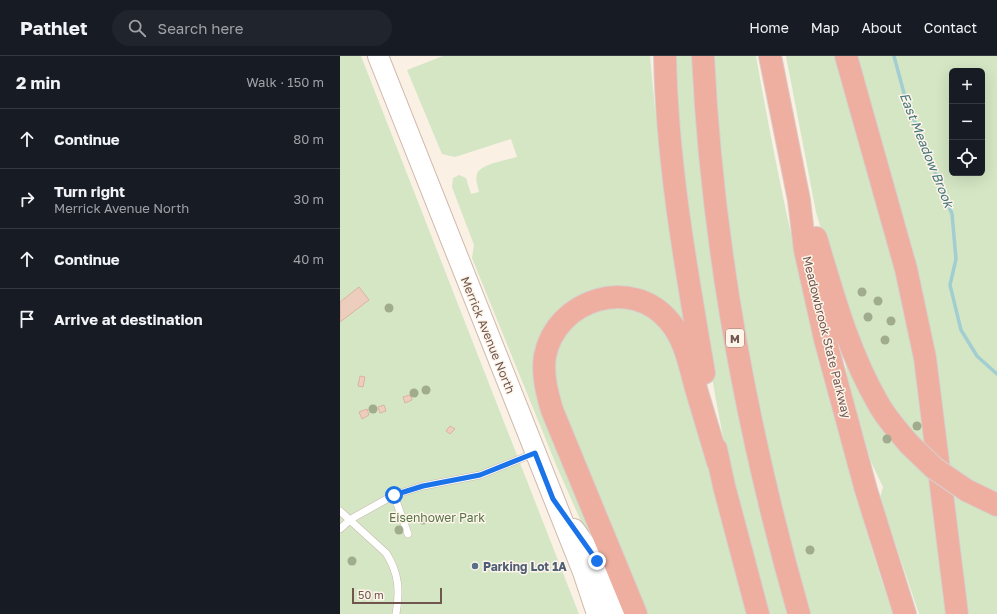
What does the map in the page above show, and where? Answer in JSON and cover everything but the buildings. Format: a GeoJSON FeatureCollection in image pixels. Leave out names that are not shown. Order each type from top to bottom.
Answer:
{"type":"FeatureCollection","features":[{"type":"Feature","properties":{"kind":"highway"},"geometry":{"type":"LineString","coordinates":[[661,56],[666,90]]}},
{"type":"Feature","properties":{"kind":"highway"},"geometry":{"type":"LineString","coordinates":[[665,56],[666,90],[672,159],[685,256],[718,462]]}},
{"type":"Feature","properties":{"kind":"highway","name":"M"},"geometry":{"type":"LineString","coordinates":[[703,56],[718,228],[741,378],[766,488],[799,614]]}},
{"type":"Feature","properties":{"kind":"highway","name":"Meadowbrook State Parkway"},"geometry":{"type":"LineString","coordinates":[[770,56],[799,200],[805,250],[826,339],[866,490],[905,614]]}},
{"type":"Feature","properties":{"kind":"highway"},"geometry":{"type":"LineString","coordinates":[[846,56],[906,269],[925,358],[957,614]]}},
{"type":"Feature","properties":{"kind":"highway"},"geometry":{"type":"LineString","coordinates":[[792,171],[810,219],[844,327],[858,366],[878,404],[909,444],[934,468],[966,490],[997,505]]}},
{"type":"Feature","properties":{"kind":"highway"},"geometry":{"type":"LineString","coordinates":[[636,614],[552,410],[545,385],[545,357],[551,337],[564,319],[579,307],[604,297],[618,296],[634,298],[653,306],[669,321],[684,349],[718,462],[745,570],[758,614]]}},
{"type":"Feature","properties":{"kind":"main road","name":"Merrick Avenue North"},"geometry":{"type":"LineString","coordinates":[[378,56],[583,572],[597,614]]}},
{"type":"Feature","properties":{"kind":"main road"},"geometry":{"type":"LineString","coordinates":[[553,499],[597,561],[616,614]]}},
{"type":"Feature","properties":{"kind":"lane"},"geometry":{"type":"LineString","coordinates":[[340,530],[351,519],[394,495],[423,486],[480,475],[535,453]]}},
{"type":"Feature","properties":{"kind":"lane"},"geometry":{"type":"LineString","coordinates":[[394,495],[408,534]]}},
{"type":"Feature","properties":{"kind":"lane"},"geometry":{"type":"LineString","coordinates":[[340,511],[351,519],[386,553],[392,561],[399,580],[396,614]]}},
{"type":"Feature","properties":{"kind":"green space","name":"Eisenhower Park"},"geometry":{"type":"Polygon","coordinates":[[[340,56],[361,56],[579,614],[340,614],[340,56]]]}},
{"type":"Feature","properties":{"kind":"green space"},"geometry":{"type":"Polygon","coordinates":[[[443,56],[650,56],[655,109],[690,333],[614,289],[539,350],[628,614],[622,614],[557,467],[472,258],[474,245],[452,187],[453,178],[459,175],[466,178],[471,194],[479,192],[476,178],[479,171],[488,165],[517,157],[511,139],[455,157],[442,154],[407,70],[443,56]]]}},
{"type":"Feature","properties":{"kind":"green space"},"geometry":{"type":"Polygon","coordinates":[[[675,56],[694,56],[706,215],[721,316],[740,416],[762,516],[789,614],[768,614],[729,468],[707,350],[693,252],[678,105],[675,56]]]}},
{"type":"Feature","properties":{"kind":"green space"},"geometry":{"type":"Polygon","coordinates":[[[713,56],[756,56],[801,280],[841,439],[862,514],[893,614],[810,614],[808,608],[773,480],[740,320],[718,148],[713,56]]]}},
{"type":"Feature","properties":{"kind":"green space"},"geometry":{"type":"Polygon","coordinates":[[[786,56],[836,56],[912,332],[927,452],[885,403],[839,290],[816,212],[786,56]]]}},
{"type":"Feature","properties":{"kind":"green space"},"geometry":{"type":"Polygon","coordinates":[[[855,56],[997,56],[997,498],[948,470],[855,56]]]}},
{"type":"Feature","properties":{"kind":"green space"},"geometry":{"type":"Polygon","coordinates":[[[604,306],[635,307],[660,321],[676,342],[748,614],[642,614],[555,402],[551,373],[557,343],[577,318],[604,306]]]}},
{"type":"Feature","properties":{"kind":"green space"},"geometry":{"type":"Polygon","coordinates":[[[844,353],[873,412],[895,445],[932,478],[949,614],[919,614],[880,498],[883,487],[871,462],[848,382],[844,353]]]}},
{"type":"Feature","properties":{"kind":"green space"},"geometry":{"type":"Polygon","coordinates":[[[950,495],[997,517],[997,614],[965,614],[950,495]]]}},
{"type":"Feature","properties":{"kind":"waterway","name":"East Meadow Brook"},"geometry":{"type":"LineString","coordinates":[[894,56],[905,97],[952,214],[956,259],[950,285],[961,330],[977,356],[997,374]]}},
{"type":"Feature","properties":{"kind":"place","name":"Parking Lot 1A"},"geometry":{"type":"Point","coordinates":[475,566]}},
{"type":"Feature","properties":{"kind":"route"},"geometry":{"type":"LineString","coordinates":[[394,495],[423,486],[480,475],[535,453],[553,499],[597,561]]}}]}
